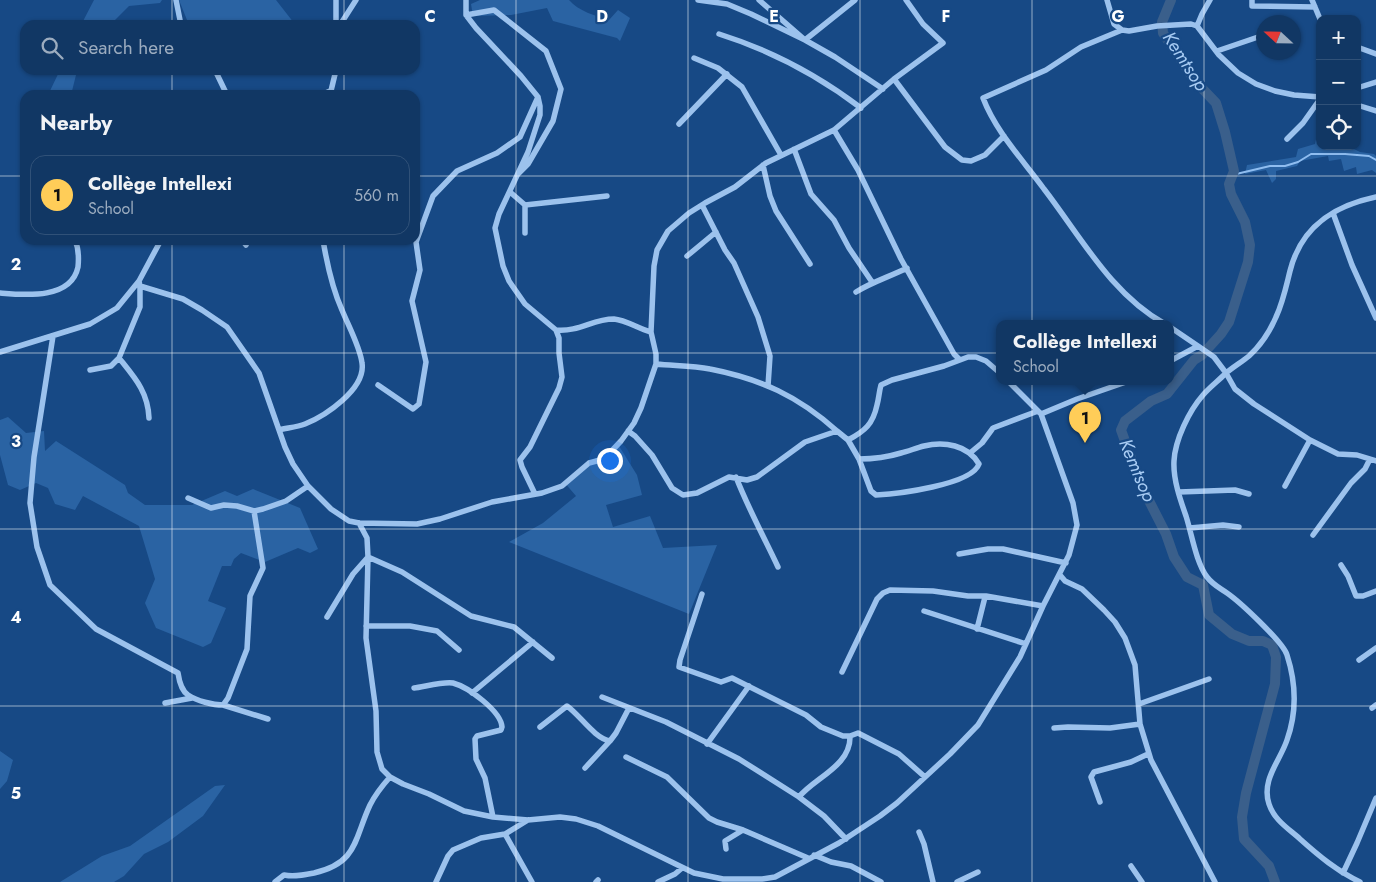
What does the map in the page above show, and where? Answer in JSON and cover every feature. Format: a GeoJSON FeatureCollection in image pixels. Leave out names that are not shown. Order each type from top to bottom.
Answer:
{"type":"FeatureCollection","features":[{"type":"Feature","properties":{"kind":"street"},"geometry":{"type":"LineString","coordinates":[[176,0],[180,20]]}},
{"type":"Feature","properties":{"kind":"street"},"geometry":{"type":"LineString","coordinates":[[336,0],[338,20]]}},
{"type":"Feature","properties":{"kind":"street"},"geometry":{"type":"LineString","coordinates":[[342,20],[356,0]]}},
{"type":"Feature","properties":{"kind":"street"},"geometry":{"type":"LineString","coordinates":[[466,0],[466,15],[521,76],[538,97],[540,106],[540,116],[528,152],[499,214],[495,228],[503,266],[510,282],[525,304],[556,330],[559,338],[562,377],[560,388],[530,448],[520,460],[535,494]]}},
{"type":"Feature","properties":{"kind":"street"},"geometry":{"type":"LineString","coordinates":[[698,0],[727,4],[751,14],[805,40],[856,70],[883,89]]}},
{"type":"Feature","properties":{"kind":"street"},"geometry":{"type":"LineString","coordinates":[[759,0],[805,40]]}},
{"type":"Feature","properties":{"kind":"street"},"geometry":{"type":"LineString","coordinates":[[805,40],[854,0]]}},
{"type":"Feature","properties":{"kind":"street"},"geometry":{"type":"LineString","coordinates":[[140,284],[182,299],[227,327],[259,374],[293,464],[308,486],[331,509],[348,521],[358,523],[417,524],[440,519],[492,502],[535,494],[562,486],[589,463],[604,459],[628,431],[644,402],[656,364],[656,354],[651,332],[652,280],[657,250],[668,231],[677,222],[702,205],[735,187],[763,165],[834,130],[894,79],[943,43],[923,24],[906,0]]}},
{"type":"Feature","properties":{"kind":"street"},"geometry":{"type":"LineString","coordinates":[[1107,0],[1114,24],[1122,30],[1129,31],[1157,26],[1191,24],[1197,26],[1238,73],[1256,84],[1284,94],[1316,98]]}},
{"type":"Feature","properties":{"kind":"street"},"geometry":{"type":"LineString","coordinates":[[1197,26],[1210,0]]}},
{"type":"Feature","properties":{"kind":"street"},"geometry":{"type":"LineString","coordinates":[[1252,0],[1252,6],[1315,7]]}},
{"type":"Feature","properties":{"kind":"street"},"geometry":{"type":"LineString","coordinates":[[1312,0],[1318,15]]}},
{"type":"Feature","properties":{"kind":"street"},"geometry":{"type":"LineString","coordinates":[[466,15],[494,10],[532,39],[546,51],[561,89],[554,121],[528,164],[516,176]]}},
{"type":"Feature","properties":{"kind":"street"},"geometry":{"type":"LineString","coordinates":[[1122,30],[1081,47],[1046,70],[998,92],[986,95],[983,98],[1004,136],[1063,213],[1104,273],[1128,297],[1158,320]]}},
{"type":"Feature","properties":{"kind":"street"},"geometry":{"type":"LineString","coordinates":[[719,34],[765,51],[820,81],[861,108]]}},
{"type":"Feature","properties":{"kind":"street"},"geometry":{"type":"LineString","coordinates":[[1217,51],[1256,38]]}},
{"type":"Feature","properties":{"kind":"street"},"geometry":{"type":"LineString","coordinates":[[1361,48],[1376,54]]}},
{"type":"Feature","properties":{"kind":"street"},"geometry":{"type":"LineString","coordinates":[[694,58],[727,74],[742,87],[781,155]]}},
{"type":"Feature","properties":{"kind":"street"},"geometry":{"type":"LineString","coordinates":[[679,124],[727,74]]}},
{"type":"Feature","properties":{"kind":"street"},"geometry":{"type":"LineString","coordinates":[[217,75],[225,90]]}},
{"type":"Feature","properties":{"kind":"street"},"geometry":{"type":"LineString","coordinates":[[331,90],[335,75]]}},
{"type":"Feature","properties":{"kind":"street"},"geometry":{"type":"LineString","coordinates":[[894,79],[945,147],[962,160],[971,161],[985,155],[1004,136]]}},
{"type":"Feature","properties":{"kind":"street"},"geometry":{"type":"LineString","coordinates":[[1361,87],[1376,82]]}},
{"type":"Feature","properties":{"kind":"street"},"geometry":{"type":"LineString","coordinates":[[420,231],[433,196],[457,171],[497,153],[520,137],[538,97]]}},
{"type":"Feature","properties":{"kind":"street"},"geometry":{"type":"LineString","coordinates":[[1287,139],[1303,123],[1316,104]]}},
{"type":"Feature","properties":{"kind":"street"},"geometry":{"type":"LineString","coordinates":[[1360,105],[1376,111]]}},
{"type":"Feature","properties":{"kind":"street"},"geometry":{"type":"LineString","coordinates":[[834,130],[858,170],[906,268],[954,354],[959,359]]}},
{"type":"Feature","properties":{"kind":"street"},"geometry":{"type":"LineString","coordinates":[[794,149],[811,194],[838,225],[849,248],[872,282]]}},
{"type":"Feature","properties":{"kind":"street"},"geometry":{"type":"LineString","coordinates":[[763,165],[770,196],[776,210],[810,264]]}},
{"type":"Feature","properties":{"kind":"street"},"geometry":{"type":"LineString","coordinates":[[510,192],[525,205],[526,233]]}},
{"type":"Feature","properties":{"kind":"street"},"geometry":{"type":"LineString","coordinates":[[525,205],[607,196]]}},
{"type":"Feature","properties":{"kind":"street"},"geometry":{"type":"LineString","coordinates":[[1360,882],[1327,863],[1276,817],[1269,805],[1267,794],[1268,781],[1288,740],[1294,710],[1295,688],[1288,655],[1285,649],[1260,622],[1227,593],[1214,585],[1200,567],[1179,492],[1174,463],[1180,438],[1198,401],[1226,373],[1251,354],[1268,333],[1283,300],[1294,256],[1312,228],[1333,213],[1352,204],[1376,197]]}},
{"type":"Feature","properties":{"kind":"street"},"geometry":{"type":"LineString","coordinates":[[702,205],[734,263],[758,317],[770,356],[768,386]]}},
{"type":"Feature","properties":{"kind":"street"},"geometry":{"type":"LineString","coordinates":[[1333,213],[1352,265],[1376,318]]}},
{"type":"Feature","properties":{"kind":"street"},"geometry":{"type":"LineString","coordinates":[[687,256],[716,232]]}},
{"type":"Feature","properties":{"kind":"street"},"geometry":{"type":"LineString","coordinates":[[0,294],[31,295],[51,292],[68,284],[77,270],[79,254],[76,245]]}},
{"type":"Feature","properties":{"kind":"street"},"geometry":{"type":"LineString","coordinates":[[0,352],[20,344],[90,324],[117,308],[140,284],[159,245]]}},
{"type":"Feature","properties":{"kind":"street"},"geometry":{"type":"LineString","coordinates":[[279,430],[304,424],[336,406],[358,381],[363,365],[333,286],[324,245]]}},
{"type":"Feature","properties":{"kind":"street"},"geometry":{"type":"LineString","coordinates":[[378,385],[412,409],[419,404],[426,362],[412,301],[420,270],[416,245]]}},
{"type":"Feature","properties":{"kind":"street"},"geometry":{"type":"LineString","coordinates":[[856,292],[872,282],[883,280],[906,268]]}},
{"type":"Feature","properties":{"kind":"street"},"geometry":{"type":"LineString","coordinates":[[90,370],[111,366],[120,358],[140,307],[140,284]]}},
{"type":"Feature","properties":{"kind":"street"},"geometry":{"type":"LineString","coordinates":[[556,330],[569,331],[615,319],[651,332]]}},
{"type":"Feature","properties":{"kind":"street"},"geometry":{"type":"LineString","coordinates":[[1174,330],[1211,355],[1226,373],[1235,389],[1241,394],[1310,440],[1338,454],[1357,455],[1373,460],[1352,483],[1313,535]]}},
{"type":"Feature","properties":{"kind":"street"},"geometry":{"type":"LineString","coordinates":[[53,336],[34,457],[30,502],[37,547],[50,585],[96,629],[178,673],[187,695],[268,720]]}},
{"type":"Feature","properties":{"kind":"street"},"geometry":{"type":"LineString","coordinates":[[1174,358],[1200,347]]}},
{"type":"Feature","properties":{"kind":"street"},"geometry":{"type":"LineString","coordinates":[[848,440],[868,427],[875,413],[880,389],[885,383],[944,366],[959,359],[976,357],[986,361],[996,370]]}},
{"type":"Feature","properties":{"kind":"street"},"geometry":{"type":"LineString","coordinates":[[120,358],[144,392],[149,418]]}},
{"type":"Feature","properties":{"kind":"street"},"geometry":{"type":"LineString","coordinates":[[656,364],[708,368],[768,386],[802,403],[848,440],[873,493],[876,495],[931,488],[971,473],[977,469],[979,464],[970,453],[959,447],[933,445],[900,454],[859,460]]}},
{"type":"Feature","properties":{"kind":"street"},"geometry":{"type":"LineString","coordinates":[[358,523],[367,538],[366,626],[376,711],[376,752],[382,769],[390,777],[464,811],[493,818],[528,820],[560,817],[584,821],[682,868],[702,875],[723,879],[775,877],[846,839],[898,803],[978,725],[990,709],[1020,657],[1043,606],[1066,563],[1076,531],[1075,511],[1040,412],[1012,385]]}},
{"type":"Feature","properties":{"kind":"street"},"geometry":{"type":"LineString","coordinates":[[970,453],[982,444],[993,428],[1117,385]]}},
{"type":"Feature","properties":{"kind":"street"},"geometry":{"type":"LineString","coordinates":[[628,431],[652,455],[672,488],[683,495],[689,496],[725,478],[736,477],[747,480],[757,477],[805,442],[837,431]]}},
{"type":"Feature","properties":{"kind":"street"},"geometry":{"type":"LineString","coordinates":[[1285,486],[1310,440]]}},
{"type":"Feature","properties":{"kind":"street"},"geometry":{"type":"LineString","coordinates":[[736,477],[747,506],[759,526],[778,567]]}},
{"type":"Feature","properties":{"kind":"street"},"geometry":{"type":"LineString","coordinates":[[188,498],[211,508],[237,506],[254,511],[286,502],[308,486]]}},
{"type":"Feature","properties":{"kind":"street"},"geometry":{"type":"LineString","coordinates":[[1179,492],[1234,490],[1250,494]]}},
{"type":"Feature","properties":{"kind":"street"},"geometry":{"type":"LineString","coordinates":[[223,705],[228,698],[247,649],[250,596],[263,568],[254,511]]}},
{"type":"Feature","properties":{"kind":"street"},"geometry":{"type":"LineString","coordinates":[[1190,528],[1223,525],[1239,527]]}},
{"type":"Feature","properties":{"kind":"street"},"geometry":{"type":"LineString","coordinates":[[959,554],[988,549],[1003,549],[1066,563]]}},
{"type":"Feature","properties":{"kind":"street"},"geometry":{"type":"LineString","coordinates":[[327,617],[353,574],[368,558]]}},
{"type":"Feature","properties":{"kind":"street"},"geometry":{"type":"LineString","coordinates":[[368,558],[402,572],[471,616],[514,627],[552,658]]}},
{"type":"Feature","properties":{"kind":"street"},"geometry":{"type":"LineString","coordinates":[[1341,565],[1348,576],[1356,596],[1363,596],[1376,591]]}},
{"type":"Feature","properties":{"kind":"street"},"geometry":{"type":"LineString","coordinates":[[1060,575],[1094,600],[1115,622],[1125,638],[1135,665],[1140,724],[1148,754],[1215,882]]}},
{"type":"Feature","properties":{"kind":"street"},"geometry":{"type":"LineString","coordinates":[[842,672],[874,605],[882,593],[890,590],[932,591],[1043,606]]}},
{"type":"Feature","properties":{"kind":"street"},"geometry":{"type":"LineString","coordinates":[[702,594],[679,667],[720,682],[732,678],[806,715],[821,727],[843,736],[858,733],[899,754],[925,777]]}},
{"type":"Feature","properties":{"kind":"street"},"geometry":{"type":"LineString","coordinates":[[977,629],[985,597]]}},
{"type":"Feature","properties":{"kind":"street"},"geometry":{"type":"LineString","coordinates":[[924,611],[1026,644]]}},
{"type":"Feature","properties":{"kind":"street"},"geometry":{"type":"LineString","coordinates":[[366,626],[410,626],[437,632],[459,650]]}},
{"type":"Feature","properties":{"kind":"street"},"geometry":{"type":"LineString","coordinates":[[472,693],[533,642]]}},
{"type":"Feature","properties":{"kind":"street"},"geometry":{"type":"LineString","coordinates":[[1359,660],[1376,648]]}},
{"type":"Feature","properties":{"kind":"street"},"geometry":{"type":"LineString","coordinates":[[1139,704],[1209,680]]}},
{"type":"Feature","properties":{"kind":"street"},"geometry":{"type":"LineString","coordinates":[[414,688],[452,682],[472,693],[497,714],[502,724],[502,729],[477,736],[475,739],[476,759],[485,778],[493,818]]}},
{"type":"Feature","properties":{"kind":"street"},"geometry":{"type":"LineString","coordinates":[[708,744],[749,686]]}},
{"type":"Feature","properties":{"kind":"street"},"geometry":{"type":"LineString","coordinates":[[164,703],[194,697]]}},
{"type":"Feature","properties":{"kind":"street"},"geometry":{"type":"LineString","coordinates":[[602,697],[666,722],[776,781],[824,816],[846,839]]}},
{"type":"Feature","properties":{"kind":"street"},"geometry":{"type":"LineString","coordinates":[[540,727],[568,706],[587,725],[610,741]]}},
{"type":"Feature","properties":{"kind":"street"},"geometry":{"type":"LineString","coordinates":[[586,768],[616,734],[629,708]]}},
{"type":"Feature","properties":{"kind":"street"},"geometry":{"type":"LineString","coordinates":[[1054,728],[1110,728],[1140,724]]}},
{"type":"Feature","properties":{"kind":"street"},"geometry":{"type":"LineString","coordinates":[[799,797],[807,787],[824,776],[841,760],[848,749],[850,736]]}},
{"type":"Feature","properties":{"kind":"street"},"geometry":{"type":"LineString","coordinates":[[1100,802],[1091,777],[1094,772],[1131,762],[1148,754]]}},
{"type":"Feature","properties":{"kind":"street"},"geometry":{"type":"LineString","coordinates":[[626,757],[667,777],[709,818],[717,822],[743,830],[811,857],[847,865],[881,882]]}},
{"type":"Feature","properties":{"kind":"street"},"geometry":{"type":"LineString","coordinates":[[275,882],[284,875],[298,876],[327,870],[345,859],[353,848],[369,806],[390,777]]}},
{"type":"Feature","properties":{"kind":"street"},"geometry":{"type":"LineString","coordinates":[[1342,873],[1376,798]]}},
{"type":"Feature","properties":{"kind":"street"},"geometry":{"type":"LineString","coordinates":[[436,882],[453,850],[481,838],[505,834],[528,820]]}},
{"type":"Feature","properties":{"kind":"street"},"geometry":{"type":"LineString","coordinates":[[726,849],[726,841],[743,830]]}},
{"type":"Feature","properties":{"kind":"street"},"geometry":{"type":"LineString","coordinates":[[919,832],[924,844],[933,882]]}},
{"type":"Feature","properties":{"kind":"street"},"geometry":{"type":"LineString","coordinates":[[505,834],[532,882]]}},
{"type":"Feature","properties":{"kind":"street"},"geometry":{"type":"LineString","coordinates":[[1131,866],[1142,882]]}},
{"type":"Feature","properties":{"kind":"street"},"geometry":{"type":"LineString","coordinates":[[658,882],[675,874],[682,868]]}},
{"type":"Feature","properties":{"kind":"street"},"geometry":{"type":"LineString","coordinates":[[957,882],[978,872]]}},
{"type":"Feature","properties":{"kind":"shaded area"},"geometry":{"type":"Polygon","coordinates":[[[94,0],[162,0],[160,3],[129,6],[115,20],[84,20],[94,0]]]}},
{"type":"Feature","properties":{"kind":"shaded area"},"geometry":{"type":"Polygon","coordinates":[[[179,0],[276,0],[292,20],[187,20],[179,0]]]}},
{"type":"Feature","properties":{"kind":"shaded area"},"geometry":{"type":"Polygon","coordinates":[[[480,0],[569,0],[582,10],[609,20],[618,10],[630,18],[620,41],[617,38],[553,21],[547,8],[511,15],[473,16],[471,4],[480,0]]]}},
{"type":"Feature","properties":{"kind":"shaded area"},"geometry":{"type":"Polygon","coordinates":[[[58,75],[76,75],[72,90],[50,90],[58,75]]]}},
{"type":"Feature","properties":{"kind":"shaded area"},"geometry":{"type":"Polygon","coordinates":[[[1316,139],[1316,150],[1356,150],[1374,154],[1376,156],[1376,173],[1372,170],[1357,174],[1356,167],[1344,171],[1341,159],[1329,161],[1328,156],[1300,161],[1297,166],[1276,171],[1276,179],[1272,183],[1266,170],[1245,174],[1247,165],[1296,157],[1298,149],[1315,144],[1316,139]]]}},
{"type":"Feature","properties":{"kind":"shaded area"},"geometry":{"type":"Polygon","coordinates":[[[8,417],[26,433],[44,431],[45,451],[56,441],[125,485],[128,493],[145,505],[192,505],[225,491],[237,496],[253,489],[300,508],[318,549],[310,553],[298,548],[265,562],[241,553],[234,559],[231,566],[222,566],[208,601],[226,608],[211,643],[203,647],[156,628],[145,603],[155,579],[139,526],[83,496],[75,510],[55,504],[48,488],[36,483],[20,490],[8,485],[0,455],[0,420],[8,417]]]}},
{"type":"Feature","properties":{"kind":"shaded area"},"geometry":{"type":"Polygon","coordinates":[[[619,446],[637,475],[642,495],[606,505],[613,527],[650,516],[663,548],[717,545],[689,614],[509,542],[543,523],[576,496],[564,482],[589,462],[619,446]]]}},
{"type":"Feature","properties":{"kind":"shaded area"},"geometry":{"type":"Polygon","coordinates":[[[0,751],[13,760],[7,781],[0,789],[0,751]]]}},
{"type":"Feature","properties":{"kind":"shaded area"},"geometry":{"type":"Polygon","coordinates":[[[225,785],[203,816],[168,842],[144,854],[124,876],[114,882],[60,882],[102,856],[130,846],[215,786],[225,785]]]}},
{"type":"Feature","properties":{"kind":"waterway","name":"Kemtsop"},"geometry":{"type":"LineString","coordinates":[[1171,0],[1162,22],[1163,33],[1195,81],[1216,103],[1234,171],[1229,184],[1231,194],[1245,222],[1250,245],[1248,262],[1229,322],[1221,334],[1202,355],[1194,360],[1167,394],[1151,401],[1125,421],[1121,430],[1141,485],[1166,534],[1174,557],[1187,577],[1203,585],[1209,615],[1232,634],[1249,641],[1263,641],[1272,645],[1276,657],[1275,684],[1246,793],[1242,817],[1244,839],[1269,866],[1275,882]]}},
{"type":"Feature","properties":{"kind":"waterway"},"geometry":{"type":"LineString","coordinates":[[1232,175],[1270,166],[1285,166],[1298,162],[1311,154],[1369,156],[1376,160]]}},
{"type":"Feature","properties":{"kind":"place","name":"Collège Intellexi"},"geometry":{"type":"Point","coordinates":[1085,443]}}]}
